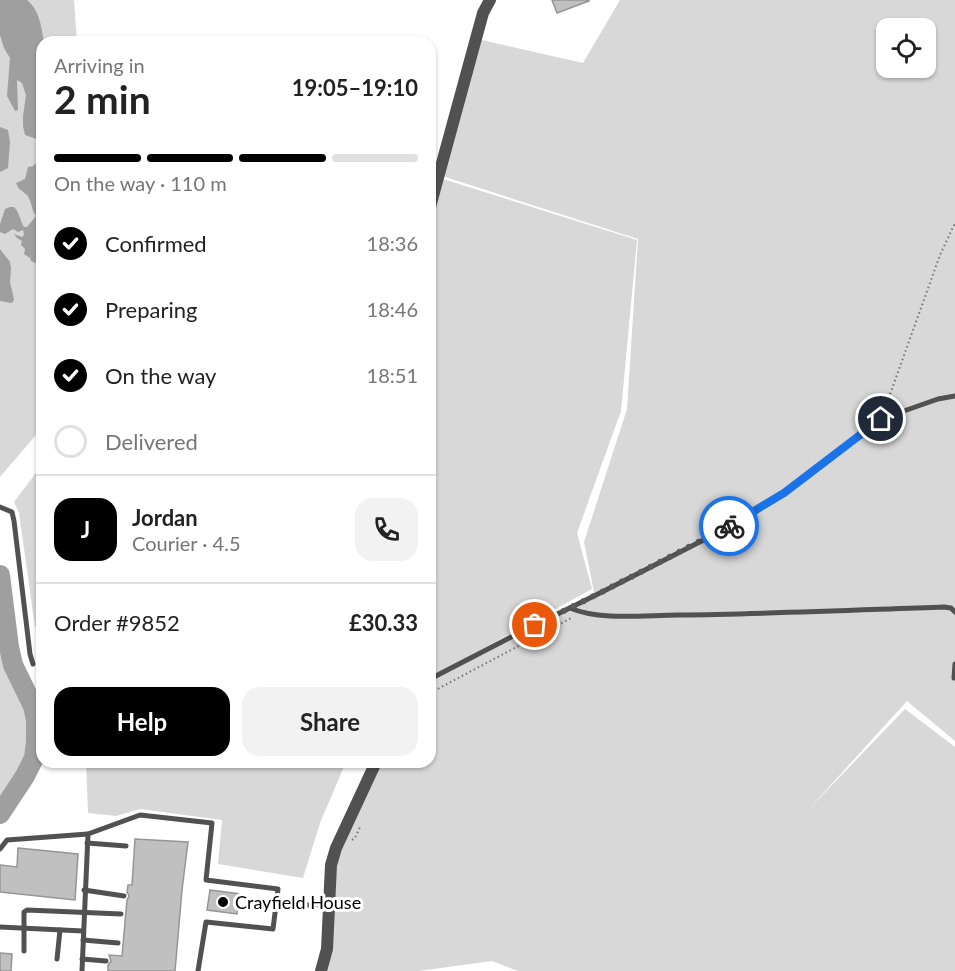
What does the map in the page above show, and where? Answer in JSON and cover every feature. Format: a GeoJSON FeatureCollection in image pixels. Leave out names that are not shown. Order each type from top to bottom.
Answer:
{"type":"FeatureCollection","features":[{"type":"Feature","properties":{"kind":"street"},"geometry":{"type":"LineString","coordinates":[[436,185],[483,13],[490,0]]}},
{"type":"Feature","properties":{"kind":"street"},"geometry":{"type":"LineString","coordinates":[[321,971],[327,949],[332,865],[336,848],[373,768]]}},
{"type":"Feature","properties":{"kind":"lane"},"geometry":{"type":"LineString","coordinates":[[436,677],[724,529],[784,493],[881,419],[938,399],[955,396]]}},
{"type":"Feature","properties":{"kind":"lane"},"geometry":{"type":"LineString","coordinates":[[0,507],[12,512],[14,521],[33,664]]}},
{"type":"Feature","properties":{"kind":"lane"},"geometry":{"type":"LineString","coordinates":[[570,608],[581,613],[607,615],[954,608]]}},
{"type":"Feature","properties":{"kind":"lane"},"geometry":{"type":"LineString","coordinates":[[954,678],[955,664]]}},
{"type":"Feature","properties":{"kind":"lane"},"geometry":{"type":"LineString","coordinates":[[0,849],[7,840],[88,834],[140,815],[212,823],[206,880],[278,889],[273,928],[206,922],[198,971]]}},
{"type":"Feature","properties":{"kind":"lane"},"geometry":{"type":"LineString","coordinates":[[82,971],[88,834]]}},
{"type":"Feature","properties":{"kind":"lane"},"geometry":{"type":"LineString","coordinates":[[87,843],[126,846]]}},
{"type":"Feature","properties":{"kind":"lane"},"geometry":{"type":"LineString","coordinates":[[84,890],[124,896]]}},
{"type":"Feature","properties":{"kind":"lane"},"geometry":{"type":"LineString","coordinates":[[276,904],[329,905]]}},
{"type":"Feature","properties":{"kind":"lane"},"geometry":{"type":"LineString","coordinates":[[24,951],[24,912],[27,910],[121,914]]}},
{"type":"Feature","properties":{"kind":"lane"},"geometry":{"type":"LineString","coordinates":[[0,927],[83,931]]}},
{"type":"Feature","properties":{"kind":"lane"},"geometry":{"type":"LineString","coordinates":[[57,959],[60,930]]}},
{"type":"Feature","properties":{"kind":"lane"},"geometry":{"type":"LineString","coordinates":[[83,940],[118,943]]}},
{"type":"Feature","properties":{"kind":"lane"},"geometry":{"type":"LineString","coordinates":[[82,959],[106,961]]}},
{"type":"Feature","properties":{"kind":"path"},"geometry":{"type":"LineString","coordinates":[[881,419],[940,255],[955,223]]}},
{"type":"Feature","properties":{"kind":"path"},"geometry":{"type":"LineString","coordinates":[[436,690],[581,613]]}},
{"type":"Feature","properties":{"kind":"shaded area"},"geometry":{"type":"Polygon","coordinates":[[[0,0],[74,0],[77,36],[36,36],[36,435],[0,477],[0,0]]]}},
{"type":"Feature","properties":{"kind":"shaded area"},"geometry":{"type":"Polygon","coordinates":[[[0,0],[27,0],[35,9],[43,36],[36,36],[36,139],[25,135],[23,116],[26,95],[22,83],[17,80],[18,110],[15,111],[7,96],[10,58],[0,35],[0,0]]]}},
{"type":"Feature","properties":{"kind":"shaded area"},"geometry":{"type":"Polygon","coordinates":[[[620,0],[955,0],[955,741],[907,701],[809,809],[905,709],[955,747],[955,971],[518,971],[492,961],[419,971],[328,971],[332,948],[333,865],[374,768],[436,768],[436,678],[595,597],[584,542],[627,409],[638,239],[442,176],[482,40],[583,63],[620,0]]]}},
{"type":"Feature","properties":{"kind":"shaded area"},"geometry":{"type":"Polygon","coordinates":[[[0,127],[8,130],[10,142],[8,168],[0,172],[0,127]]]}},
{"type":"Feature","properties":{"kind":"shaded area"},"geometry":{"type":"Polygon","coordinates":[[[36,163],[36,216],[29,197],[19,189],[16,183],[25,179],[28,167],[36,163]]]}},
{"type":"Feature","properties":{"kind":"shaded area"},"geometry":{"type":"Polygon","coordinates":[[[440,178],[637,240],[621,411],[577,533],[592,589],[436,674],[436,192],[440,178]]]}},
{"type":"Feature","properties":{"kind":"shaded area"},"geometry":{"type":"Polygon","coordinates":[[[14,207],[24,227],[27,227],[36,216],[35,263],[24,254],[22,241],[14,234],[22,237],[23,230],[18,232],[13,229],[5,234],[0,232],[5,209],[14,207]]]}},
{"type":"Feature","properties":{"kind":"shaded area"},"geometry":{"type":"Polygon","coordinates":[[[0,249],[10,262],[10,282],[14,299],[11,303],[0,301],[0,249]]]}},
{"type":"Feature","properties":{"kind":"shaded area"},"geometry":{"type":"Polygon","coordinates":[[[36,473],[36,627],[19,513],[14,502],[36,473]]]}},
{"type":"Feature","properties":{"kind":"shaded area"},"geometry":{"type":"Polygon","coordinates":[[[0,601],[12,671],[29,707],[32,732],[30,751],[0,805],[0,601]]]}},
{"type":"Feature","properties":{"kind":"shaded area"},"geometry":{"type":"Polygon","coordinates":[[[86,768],[343,768],[320,823],[303,878],[218,864],[222,820],[140,809],[116,816],[88,813],[86,768]]]}},
{"type":"Feature","properties":{"kind":"building"},"geometry":{"type":"Polygon","coordinates":[[[552,0],[589,0],[589,1],[557,13],[552,0]]]}},
{"type":"Feature","properties":{"kind":"building"},"geometry":{"type":"Polygon","coordinates":[[[135,839],[188,842],[175,971],[108,971],[111,961],[109,955],[122,956],[129,896],[127,892],[128,885],[132,885],[135,839]]]}},
{"type":"Feature","properties":{"kind":"building"},"geometry":{"type":"Polygon","coordinates":[[[18,848],[78,854],[75,900],[0,892],[0,865],[17,867],[18,848]]]}},
{"type":"Feature","properties":{"kind":"building","name":"Crayfield House"},"geometry":{"type":"Polygon","coordinates":[[[210,890],[240,894],[237,914],[207,910],[210,890]]]}},
{"type":"Feature","properties":{"kind":"building"},"geometry":{"type":"Polygon","coordinates":[[[0,953],[12,954],[11,971],[0,971],[0,953]]]}},
{"type":"Feature","properties":{"kind":"waterway"},"geometry":{"type":"LineString","coordinates":[[0,575],[13,665],[33,706],[36,720],[34,758],[0,814]]}},
{"type":"Feature","properties":{"kind":"way so far"},"geometry":{"type":"LineString","coordinates":[[535,625],[729,526]]}},
{"type":"Feature","properties":{"kind":"place","name":"Crayfield House"},"geometry":{"type":"Point","coordinates":[223,902]}},
{"type":"Feature","properties":{"kind":"route"},"geometry":{"type":"LineString","coordinates":[[729,526],[784,493],[881,419]]}}]}
